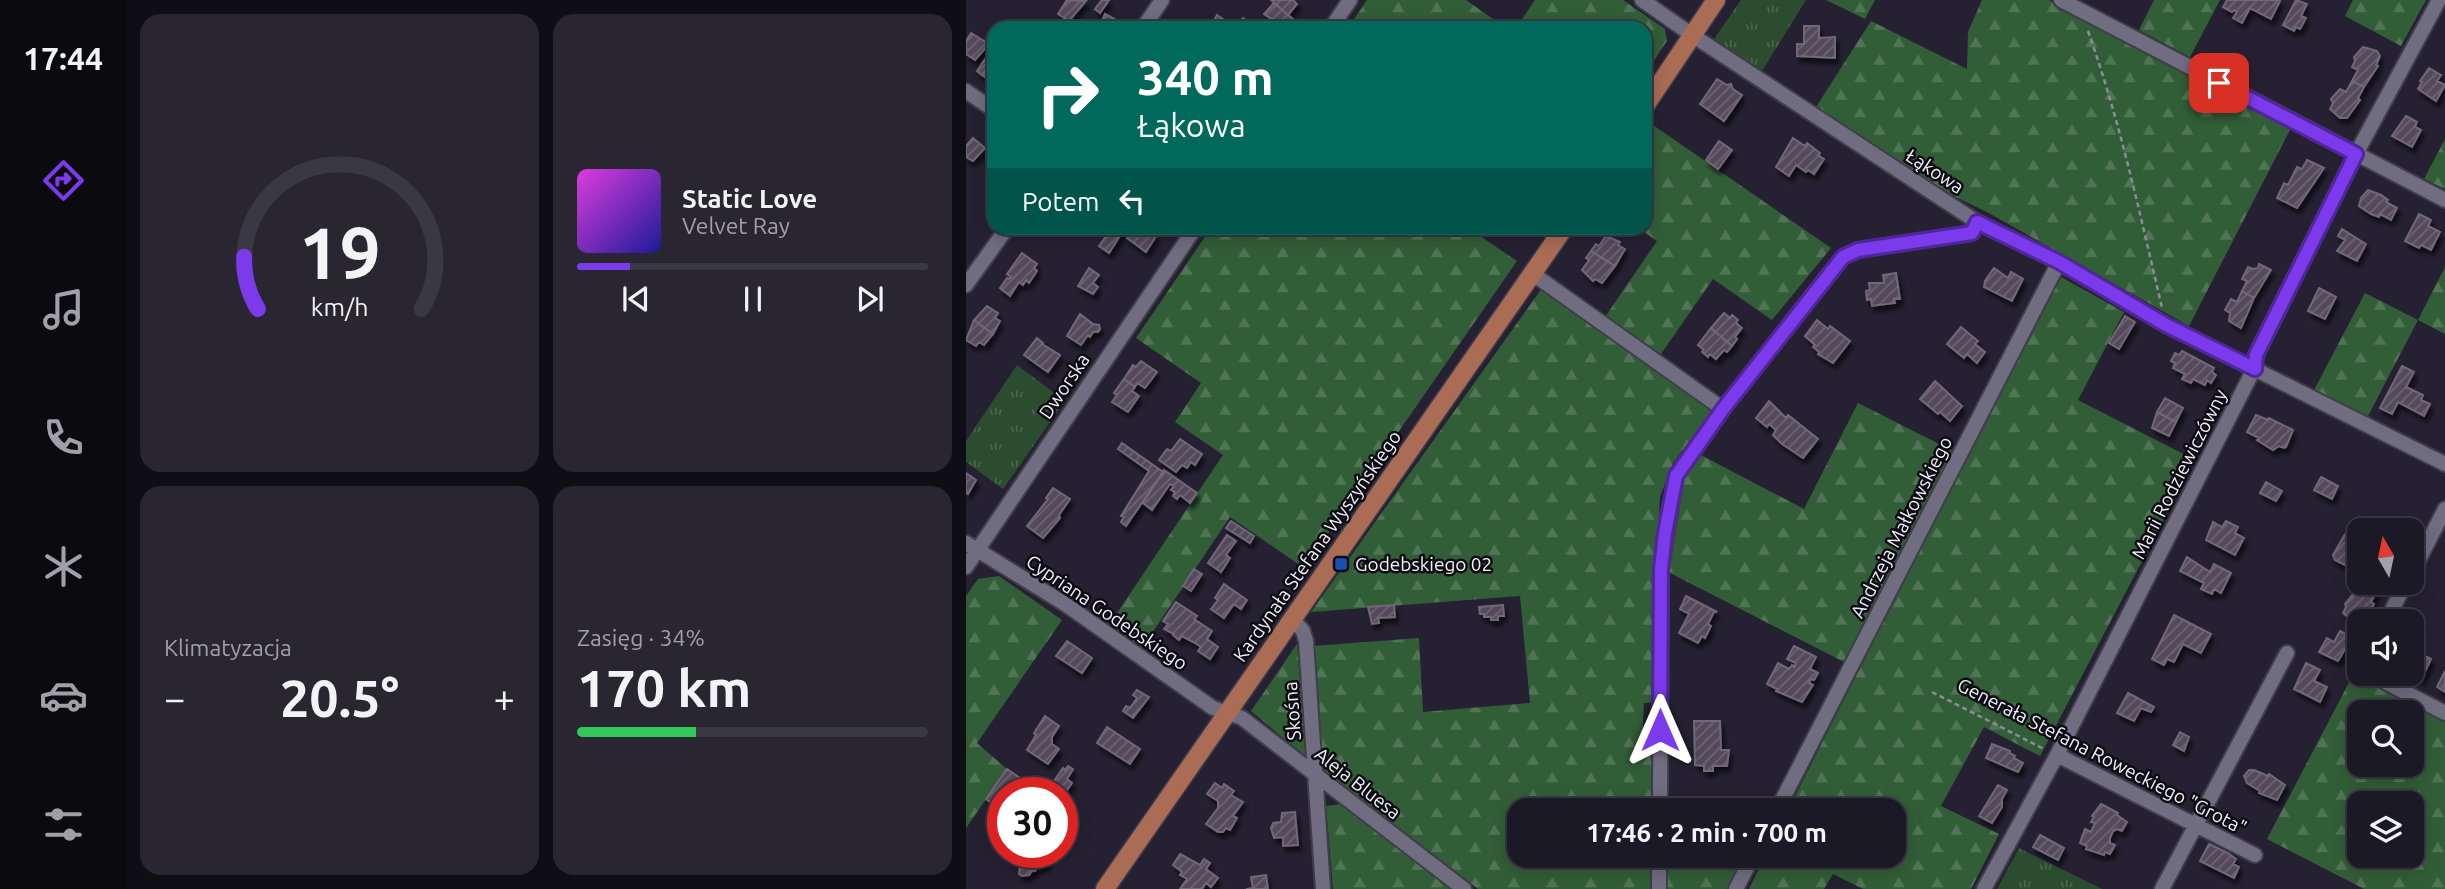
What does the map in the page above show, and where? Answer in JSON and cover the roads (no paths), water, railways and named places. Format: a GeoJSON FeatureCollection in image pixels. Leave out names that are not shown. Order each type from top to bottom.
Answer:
{"type":"FeatureCollection","features":[{"type":"Feature","properties":{"kind":"main road"},"geometry":{"type":"LineString","coordinates":[[1652,95],[1716,0]]}},
{"type":"Feature","properties":{"kind":"main road","name":"Kardynała Stefana Wyszyńskiego"},"geometry":{"type":"LineString","coordinates":[[1105,889],[1559,235]]}},
{"type":"Feature","properties":{"kind":"street"},"geometry":{"type":"LineString","coordinates":[[1336,21],[1350,0]]}},
{"type":"Feature","properties":{"kind":"street","name":"Łąkowa"},"geometry":{"type":"LineString","coordinates":[[1642,0],[1977,222],[2059,262],[2166,325],[2445,464]]}},
{"type":"Feature","properties":{"kind":"street"},"geometry":{"type":"LineString","coordinates":[[2061,0],[2445,200]]}},
{"type":"Feature","properties":{"kind":"street","name":"Marii Rodziewiczówny"},"geometry":{"type":"LineString","coordinates":[[1984,889],[2057,755],[2255,369],[2256,355],[2356,154],[2438,0]]}},
{"type":"Feature","properties":{"kind":"street"},"geometry":{"type":"LineString","coordinates":[[1147,21],[1160,1]]}},
{"type":"Feature","properties":{"kind":"street"},"geometry":{"type":"LineString","coordinates":[[966,91],[987,105]]}},
{"type":"Feature","properties":{"kind":"street"},"geometry":{"type":"LineString","coordinates":[[1660,798],[1661,569],[1676,476],[1723,409],[1843,257],[1858,250],[1972,233],[1977,222]]}},
{"type":"Feature","properties":{"kind":"street"},"geometry":{"type":"LineString","coordinates":[[966,285],[1002,235]]}},
{"type":"Feature","properties":{"kind":"street","name":"Dworska"},"geometry":{"type":"LineString","coordinates":[[966,567],[972,547],[1190,235]]}},
{"type":"Feature","properties":{"kind":"street","name":"Andrzeja Małkowskiego"},"geometry":{"type":"LineString","coordinates":[[1783,798],[2059,262]]}},
{"type":"Feature","properties":{"kind":"street"},"geometry":{"type":"LineString","coordinates":[[1533,274],[1723,409]]}},
{"type":"Feature","properties":{"kind":"street"},"geometry":{"type":"LineString","coordinates":[[2424,550],[2445,509]]}},
{"type":"Feature","properties":{"kind":"street","name":"Cypriana Godebskiego"},"geometry":{"type":"LineString","coordinates":[[972,547],[1065,604],[1213,708],[1226,713]]}},
{"type":"Feature","properties":{"kind":"street","name":"Skośna"},"geometry":{"type":"LineString","coordinates":[[1292,618],[1303,631],[1306,641],[1323,889]]}},
{"type":"Feature","properties":{"kind":"street"},"geometry":{"type":"LineString","coordinates":[[2162,889],[2287,653]]}},
{"type":"Feature","properties":{"kind":"street"},"geometry":{"type":"LineString","coordinates":[[2393,686],[2445,713]]}},
{"type":"Feature","properties":{"kind":"street","name":"Aleja Bluesa"},"geometry":{"type":"LineString","coordinates":[[1226,713],[1242,718],[1464,889]]}},
{"type":"Feature","properties":{"kind":"street","name":"Generała Stefana Roweckiego \"Grota\""},"geometry":{"type":"LineString","coordinates":[[2057,755],[2255,855]]}},
{"type":"Feature","properties":{"kind":"street"},"geometry":{"type":"LineString","coordinates":[[1659,868],[1659,889]]}},
{"type":"Feature","properties":{"kind":"street"},"geometry":{"type":"LineString","coordinates":[[1736,889],[1747,868]]}},
{"type":"Feature","properties":{"kind":"place","name":"Godebskiego 02"},"geometry":{"type":"Point","coordinates":[1341,564]}}]}
